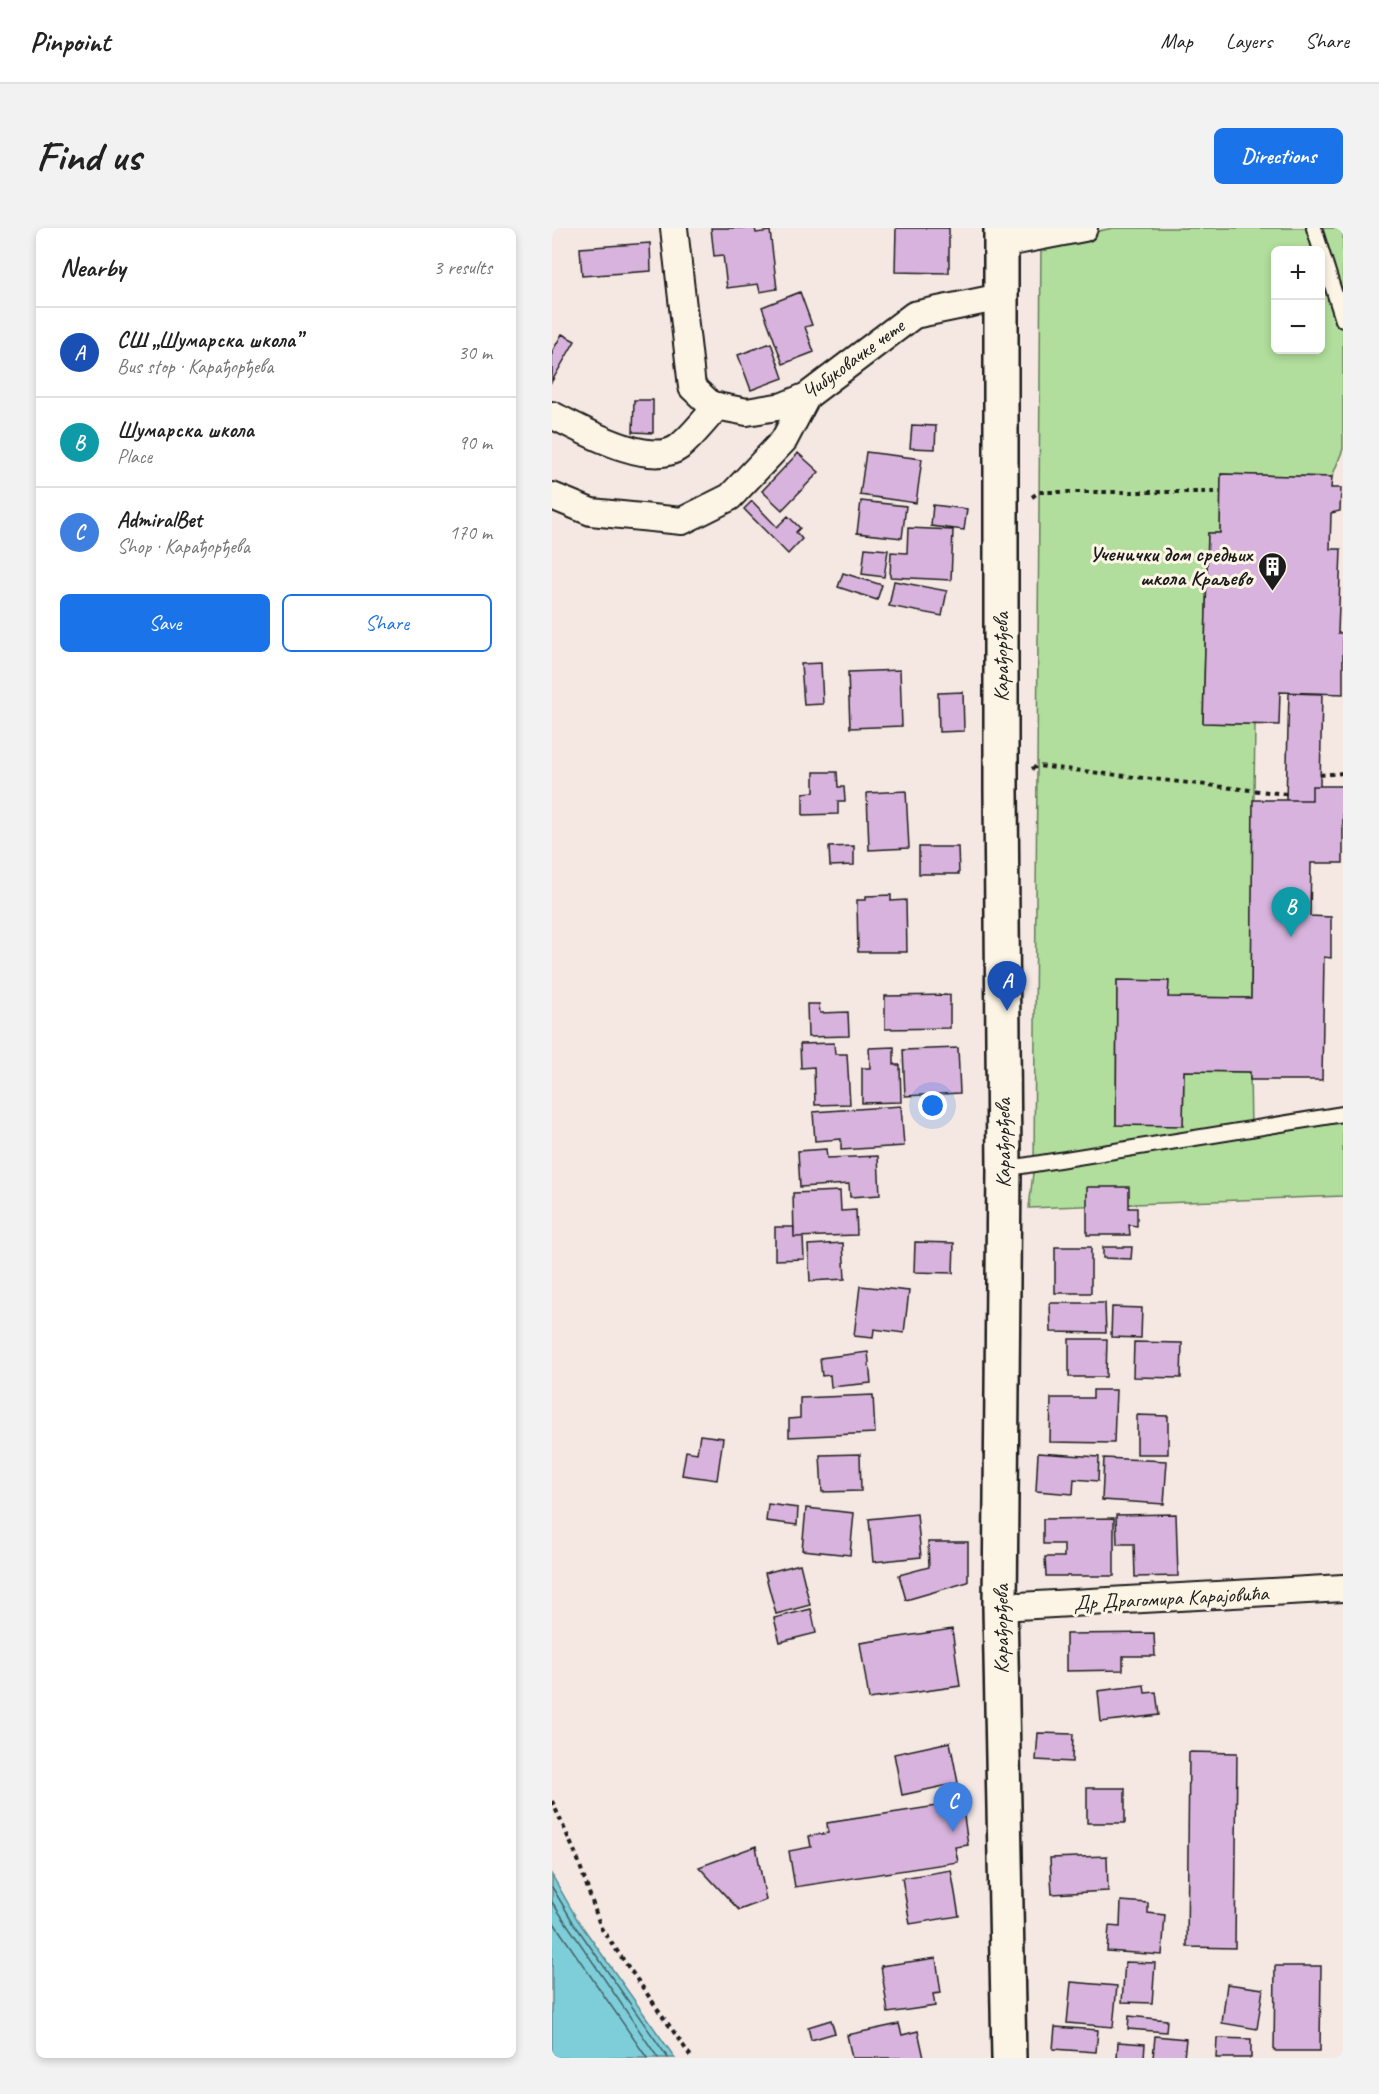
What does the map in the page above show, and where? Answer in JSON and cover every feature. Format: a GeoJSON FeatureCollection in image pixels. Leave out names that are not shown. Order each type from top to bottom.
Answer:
{"type":"FeatureCollection","features":[{"type":"Feature","properties":{"kind":"street","name":"Чибуковачке чете"},"geometry":{"type":"LineString","coordinates":[[674,228],[692,387],[711,405],[747,412],[783,406],[807,396],[914,315],[1001,297]]}},
{"type":"Feature","properties":{"kind":"street"},"geometry":{"type":"LineString","coordinates":[[1001,236],[1084,228]]}},
{"type":"Feature","properties":{"kind":"street","name":"Карађорђева"},"geometry":{"type":"LineString","coordinates":[[1001,236],[1000,791],[1004,1169],[1000,1607],[1009,2058]]}},
{"type":"Feature","properties":{"kind":"street"},"geometry":{"type":"LineString","coordinates":[[552,496],[591,512],[682,521],[730,497],[784,440],[807,396]]}},
{"type":"Feature","properties":{"kind":"street"},"geometry":{"type":"LineString","coordinates":[[552,416],[607,441],[650,453],[666,453],[679,447],[718,406]]}},
{"type":"Feature","properties":{"kind":"street","name":"Др Драгомира Карајовића"},"geometry":{"type":"LineString","coordinates":[[1000,1607],[1343,1588]]}},
{"type":"Feature","properties":{"kind":"lane"},"geometry":{"type":"LineString","coordinates":[[1314,228],[1343,320]]}},
{"type":"Feature","properties":{"kind":"lane"},"geometry":{"type":"LineString","coordinates":[[1004,1169],[1343,1114]]}},
{"type":"Feature","properties":{"kind":"path"},"geometry":{"type":"LineString","coordinates":[[1001,517],[1039,492],[1221,492]]}},
{"type":"Feature","properties":{"kind":"path"},"geometry":{"type":"LineString","coordinates":[[1000,791],[1037,766],[1287,794]]}},
{"type":"Feature","properties":{"kind":"path"},"geometry":{"type":"LineString","coordinates":[[1320,775],[1343,773]]}},
{"type":"Feature","properties":{"kind":"path"},"geometry":{"type":"LineString","coordinates":[[552,1801],[577,1857],[601,1928],[692,2058]]}},
{"type":"Feature","properties":{"kind":"green space"},"geometry":{"type":"Polygon","coordinates":[[[1113,228],[1343,228],[1343,449],[1332,477],[1221,474],[1220,533],[1208,533],[1203,723],[1255,724],[1251,998],[1168,997],[1168,981],[1117,981],[1116,1125],[1183,1125],[1184,1071],[1250,1072],[1251,1128],[1343,1114],[1343,1196],[1029,1208],[1034,1164],[1041,243],[1113,228]]]}},
{"type":"Feature","properties":{"kind":"water"},"geometry":{"type":"Polygon","coordinates":[[[552,1875],[577,1919],[675,2058],[552,2058],[552,1875]]]}},
{"type":"Feature","properties":{"kind":"building"},"geometry":{"type":"Polygon","coordinates":[[[711,228],[755,228],[756,233],[770,231],[777,289],[760,292],[758,284],[727,288],[723,255],[714,256],[711,228]]]}},
{"type":"Feature","properties":{"kind":"building"},"geometry":{"type":"Polygon","coordinates":[[[896,228],[949,228],[949,273],[895,272],[896,228]]]}},
{"type":"Feature","properties":{"kind":"building"},"geometry":{"type":"Polygon","coordinates":[[[650,243],[651,271],[582,276],[580,248],[650,243]]]}},
{"type":"Feature","properties":{"kind":"building"},"geometry":{"type":"Polygon","coordinates":[[[800,292],[812,325],[805,327],[814,352],[783,364],[762,307],[800,292]]]}},
{"type":"Feature","properties":{"kind":"building"},"geometry":{"type":"Polygon","coordinates":[[[562,334],[575,341],[552,381],[552,352],[562,334]]]}},
{"type":"Feature","properties":{"kind":"building"},"geometry":{"type":"Polygon","coordinates":[[[771,343],[783,378],[751,390],[738,355],[771,343]]]}},
{"type":"Feature","properties":{"kind":"building"},"geometry":{"type":"Polygon","coordinates":[[[634,400],[653,400],[653,433],[633,432],[634,400]]]}},
{"type":"Feature","properties":{"kind":"building"},"geometry":{"type":"Polygon","coordinates":[[[912,425],[936,426],[935,449],[910,448],[912,425]]]}},
{"type":"Feature","properties":{"kind":"building"},"geometry":{"type":"Polygon","coordinates":[[[866,452],[922,459],[916,503],[860,495],[866,452]]]}},
{"type":"Feature","properties":{"kind":"building"},"geometry":{"type":"Polygon","coordinates":[[[798,453],[819,472],[782,510],[762,491],[798,453]]]}},
{"type":"Feature","properties":{"kind":"building","name":"Ученички дом средњих школа Краљево"},"geometry":{"type":"Polygon","coordinates":[[[1221,474],[1332,477],[1331,488],[1341,488],[1340,511],[1331,513],[1330,549],[1341,549],[1338,633],[1343,633],[1343,694],[1280,692],[1279,725],[1203,723],[1208,533],[1220,533],[1221,474]]]}},
{"type":"Feature","properties":{"kind":"building"},"geometry":{"type":"Polygon","coordinates":[[[752,501],[777,527],[788,516],[800,528],[796,532],[802,539],[788,554],[744,509],[752,501]]]}},
{"type":"Feature","properties":{"kind":"building"},"geometry":{"type":"Polygon","coordinates":[[[861,501],[906,506],[902,538],[857,533],[861,501]]]}},
{"type":"Feature","properties":{"kind":"building"},"geometry":{"type":"Polygon","coordinates":[[[933,505],[967,509],[964,530],[931,526],[933,505]]]}},
{"type":"Feature","properties":{"kind":"building"},"geometry":{"type":"Polygon","coordinates":[[[908,528],[953,530],[951,580],[890,577],[891,552],[907,553],[908,528]]]}},
{"type":"Feature","properties":{"kind":"building"},"geometry":{"type":"Polygon","coordinates":[[[865,548],[888,550],[884,577],[862,574],[865,548]]]}},
{"type":"Feature","properties":{"kind":"building"},"geometry":{"type":"Polygon","coordinates":[[[843,573],[882,585],[877,600],[838,587],[843,573]]]}},
{"type":"Feature","properties":{"kind":"building"},"geometry":{"type":"Polygon","coordinates":[[[894,581],[947,591],[942,616],[889,606],[894,581]]]}},
{"type":"Feature","properties":{"kind":"building"},"geometry":{"type":"Polygon","coordinates":[[[821,663],[823,704],[804,705],[801,664],[821,663]]]}},
{"type":"Feature","properties":{"kind":"building"},"geometry":{"type":"Polygon","coordinates":[[[900,670],[902,726],[850,728],[848,672],[900,670]]]}},
{"type":"Feature","properties":{"kind":"building"},"geometry":{"type":"Polygon","coordinates":[[[963,692],[964,731],[939,732],[938,693],[963,692]]]}},
{"type":"Feature","properties":{"kind":"building"},"geometry":{"type":"Polygon","coordinates":[[[1289,693],[1322,694],[1320,786],[1312,786],[1312,800],[1286,800],[1289,693]]]}},
{"type":"Feature","properties":{"kind":"building"},"geometry":{"type":"Polygon","coordinates":[[[814,772],[837,772],[838,787],[844,787],[845,801],[838,801],[838,814],[803,815],[803,793],[814,792],[814,772]]]}},
{"type":"Feature","properties":{"kind":"building"},"geometry":{"type":"Polygon","coordinates":[[[1312,786],[1343,786],[1343,863],[1311,863],[1310,916],[1331,917],[1331,958],[1324,957],[1322,1080],[1250,1080],[1250,1072],[1184,1071],[1183,1126],[1116,1125],[1117,980],[1169,981],[1168,997],[1251,998],[1253,800],[1312,800],[1312,786]]]}},
{"type":"Feature","properties":{"kind":"building"},"geometry":{"type":"Polygon","coordinates":[[[906,791],[909,848],[869,850],[867,793],[906,791]]]}},
{"type":"Feature","properties":{"kind":"building"},"geometry":{"type":"Polygon","coordinates":[[[854,846],[854,865],[830,866],[829,847],[854,846]]]}},
{"type":"Feature","properties":{"kind":"building"},"geometry":{"type":"Polygon","coordinates":[[[919,847],[958,847],[959,874],[919,874],[919,847]]]}},
{"type":"Feature","properties":{"kind":"building"},"geometry":{"type":"Polygon","coordinates":[[[891,895],[891,901],[906,900],[907,952],[858,952],[857,900],[866,900],[866,896],[891,895]]]}},
{"type":"Feature","properties":{"kind":"building"},"geometry":{"type":"Polygon","coordinates":[[[950,995],[950,1028],[885,1029],[885,996],[950,995]]]}},
{"type":"Feature","properties":{"kind":"building"},"geometry":{"type":"Polygon","coordinates":[[[807,1004],[819,1004],[820,1013],[848,1012],[849,1036],[808,1037],[807,1004]]]}},
{"type":"Feature","properties":{"kind":"building"},"geometry":{"type":"Polygon","coordinates":[[[834,1043],[835,1054],[847,1054],[850,1104],[815,1105],[814,1067],[801,1068],[800,1044],[834,1043]]]}},
{"type":"Feature","properties":{"kind":"building"},"geometry":{"type":"Polygon","coordinates":[[[894,1047],[894,1065],[900,1065],[901,1102],[862,1103],[862,1068],[870,1068],[869,1048],[894,1047]]]}},
{"type":"Feature","properties":{"kind":"building"},"geometry":{"type":"Polygon","coordinates":[[[958,1048],[960,1093],[905,1096],[903,1050],[958,1048]]]}},
{"type":"Feature","properties":{"kind":"building"},"geometry":{"type":"Polygon","coordinates":[[[901,1106],[904,1146],[841,1150],[841,1139],[815,1141],[813,1112],[901,1106]]]}},
{"type":"Feature","properties":{"kind":"building"},"geometry":{"type":"Polygon","coordinates":[[[826,1149],[827,1158],[878,1156],[880,1195],[850,1197],[849,1184],[800,1187],[798,1151],[826,1149]]]}},
{"type":"Feature","properties":{"kind":"building"},"geometry":{"type":"Polygon","coordinates":[[[1087,1187],[1129,1187],[1129,1208],[1137,1208],[1137,1226],[1129,1225],[1130,1235],[1087,1235],[1087,1187]]]}},
{"type":"Feature","properties":{"kind":"building"},"geometry":{"type":"Polygon","coordinates":[[[840,1191],[841,1211],[856,1210],[857,1235],[794,1237],[793,1193],[840,1191]]]}},
{"type":"Feature","properties":{"kind":"building"},"geometry":{"type":"Polygon","coordinates":[[[775,1227],[794,1227],[794,1237],[803,1237],[804,1259],[775,1260],[775,1227]]]}},
{"type":"Feature","properties":{"kind":"building"},"geometry":{"type":"Polygon","coordinates":[[[915,1242],[954,1243],[953,1273],[914,1272],[915,1242]]]}},
{"type":"Feature","properties":{"kind":"building"},"geometry":{"type":"Polygon","coordinates":[[[843,1243],[845,1279],[810,1281],[808,1245],[843,1243]]]}},
{"type":"Feature","properties":{"kind":"building"},"geometry":{"type":"Polygon","coordinates":[[[1055,1247],[1091,1247],[1091,1293],[1055,1293],[1055,1247]]]}},
{"type":"Feature","properties":{"kind":"building"},"geometry":{"type":"Polygon","coordinates":[[[1103,1247],[1132,1247],[1131,1259],[1103,1258],[1103,1247]]]}},
{"type":"Feature","properties":{"kind":"building"},"geometry":{"type":"Polygon","coordinates":[[[860,1286],[909,1291],[904,1333],[874,1329],[873,1338],[854,1336],[860,1286]]]}},
{"type":"Feature","properties":{"kind":"building"},"geometry":{"type":"Polygon","coordinates":[[[1050,1303],[1105,1303],[1106,1333],[1051,1332],[1050,1303]]]}},
{"type":"Feature","properties":{"kind":"building"},"geometry":{"type":"Polygon","coordinates":[[[1112,1307],[1142,1308],[1141,1338],[1111,1337],[1112,1307]]]}},
{"type":"Feature","properties":{"kind":"building"},"geometry":{"type":"Polygon","coordinates":[[[1069,1339],[1107,1339],[1106,1377],[1069,1377],[1069,1339]]]}},
{"type":"Feature","properties":{"kind":"building"},"geometry":{"type":"Polygon","coordinates":[[[1134,1342],[1182,1343],[1181,1378],[1133,1377],[1134,1342]]]}},
{"type":"Feature","properties":{"kind":"building"},"geometry":{"type":"Polygon","coordinates":[[[868,1352],[871,1383],[831,1387],[830,1375],[822,1376],[820,1358],[868,1352]]]}},
{"type":"Feature","properties":{"kind":"building"},"geometry":{"type":"Polygon","coordinates":[[[1093,1390],[1116,1390],[1114,1443],[1050,1442],[1051,1398],[1093,1398],[1093,1390]]]}},
{"type":"Feature","properties":{"kind":"building"},"geometry":{"type":"Polygon","coordinates":[[[873,1395],[875,1433],[789,1437],[789,1419],[800,1418],[800,1398],[873,1395]]]}},
{"type":"Feature","properties":{"kind":"building"},"geometry":{"type":"Polygon","coordinates":[[[1137,1415],[1168,1416],[1168,1454],[1137,1454],[1137,1415]]]}},
{"type":"Feature","properties":{"kind":"building"},"geometry":{"type":"Polygon","coordinates":[[[700,1435],[723,1438],[717,1480],[682,1475],[686,1451],[697,1453],[700,1435]]]}},
{"type":"Feature","properties":{"kind":"building"},"geometry":{"type":"Polygon","coordinates":[[[1038,1453],[1099,1457],[1098,1481],[1074,1479],[1073,1494],[1036,1491],[1038,1453]]]}},
{"type":"Feature","properties":{"kind":"building"},"geometry":{"type":"Polygon","coordinates":[[[860,1454],[861,1491],[822,1492],[820,1455],[860,1454]]]}},
{"type":"Feature","properties":{"kind":"building"},"geometry":{"type":"Polygon","coordinates":[[[1104,1458],[1167,1461],[1164,1504],[1102,1500],[1104,1458]]]}},
{"type":"Feature","properties":{"kind":"building"},"geometry":{"type":"Polygon","coordinates":[[[768,1504],[798,1508],[797,1525],[766,1521],[768,1504]]]}},
{"type":"Feature","properties":{"kind":"building"},"geometry":{"type":"Polygon","coordinates":[[[806,1508],[854,1513],[850,1555],[802,1550],[806,1508]]]}},
{"type":"Feature","properties":{"kind":"building"},"geometry":{"type":"Polygon","coordinates":[[[917,1514],[921,1557],[873,1562],[869,1519],[917,1514]]]}},
{"type":"Feature","properties":{"kind":"building"},"geometry":{"type":"Polygon","coordinates":[[[1176,1514],[1178,1576],[1135,1577],[1134,1544],[1117,1544],[1116,1515],[1176,1514]]]}},
{"type":"Feature","properties":{"kind":"building"},"geometry":{"type":"Polygon","coordinates":[[[1114,1518],[1114,1576],[1046,1576],[1045,1557],[1064,1557],[1064,1544],[1043,1544],[1043,1519],[1114,1518]]]}},
{"type":"Feature","properties":{"kind":"building"},"geometry":{"type":"Polygon","coordinates":[[[928,1542],[968,1542],[968,1582],[906,1600],[899,1575],[929,1567],[928,1542]]]}},
{"type":"Feature","properties":{"kind":"building"},"geometry":{"type":"Polygon","coordinates":[[[800,1564],[810,1605],[776,1614],[765,1573],[800,1564]]]}},
{"type":"Feature","properties":{"kind":"building"},"geometry":{"type":"Polygon","coordinates":[[[811,1609],[816,1633],[780,1642],[774,1618],[811,1609]]]}},
{"type":"Feature","properties":{"kind":"building"},"geometry":{"type":"Polygon","coordinates":[[[952,1629],[960,1686],[869,1699],[860,1643],[952,1629]]]}},
{"type":"Feature","properties":{"kind":"building"},"geometry":{"type":"Polygon","coordinates":[[[1154,1633],[1155,1656],[1123,1656],[1123,1670],[1066,1671],[1066,1634],[1154,1633]]]}},
{"type":"Feature","properties":{"kind":"building"},"geometry":{"type":"Polygon","coordinates":[[[1144,1685],[1145,1693],[1156,1692],[1159,1715],[1101,1722],[1098,1691],[1144,1685]]]}},
{"type":"Feature","properties":{"kind":"building"},"geometry":{"type":"Polygon","coordinates":[[[1038,1733],[1073,1734],[1072,1762],[1036,1760],[1038,1733]]]}},
{"type":"Feature","properties":{"kind":"building"},"geometry":{"type":"Polygon","coordinates":[[[950,1742],[958,1783],[902,1795],[894,1754],[950,1742]]]}},
{"type":"Feature","properties":{"kind":"building"},"geometry":{"type":"Polygon","coordinates":[[[1189,1752],[1237,1753],[1235,1948],[1187,1947],[1189,1752]]]}},
{"type":"Feature","properties":{"kind":"building"},"geometry":{"type":"Polygon","coordinates":[[[1087,1788],[1125,1788],[1125,1823],[1087,1823],[1087,1788]]]}},
{"type":"Feature","properties":{"kind":"building"},"geometry":{"type":"Polygon","coordinates":[[[962,1802],[968,1845],[955,1847],[958,1862],[795,1887],[789,1851],[811,1847],[809,1836],[828,1833],[827,1823],[962,1802]]]}},
{"type":"Feature","properties":{"kind":"building"},"geometry":{"type":"Polygon","coordinates":[[[756,1846],[766,1900],[739,1910],[699,1867],[756,1846]]]}},
{"type":"Feature","properties":{"kind":"building"},"geometry":{"type":"Polygon","coordinates":[[[1107,1856],[1108,1891],[1052,1894],[1050,1858],[1107,1856]]]}},
{"type":"Feature","properties":{"kind":"building"},"geometry":{"type":"Polygon","coordinates":[[[951,1870],[959,1916],[910,1924],[902,1878],[951,1870]]]}},
{"type":"Feature","properties":{"kind":"building"},"geometry":{"type":"Polygon","coordinates":[[[1121,1901],[1148,1903],[1148,1913],[1165,1915],[1162,1955],[1107,1951],[1109,1926],[1120,1927],[1121,1901]]]}},
{"type":"Feature","properties":{"kind":"building"},"geometry":{"type":"Polygon","coordinates":[[[936,1958],[941,1993],[933,1994],[935,2006],[888,2013],[881,1966],[936,1958]]]}},
{"type":"Feature","properties":{"kind":"building"},"geometry":{"type":"Polygon","coordinates":[[[1125,1962],[1155,1963],[1152,2003],[1122,2002],[1125,1962]]]}},
{"type":"Feature","properties":{"kind":"building"},"geometry":{"type":"Polygon","coordinates":[[[1275,1966],[1321,1966],[1320,2051],[1274,2051],[1275,1966]]]}},
{"type":"Feature","properties":{"kind":"building"},"geometry":{"type":"Polygon","coordinates":[[[1071,1982],[1117,1986],[1113,2027],[1067,2023],[1071,1982]]]}},
{"type":"Feature","properties":{"kind":"building"},"geometry":{"type":"Polygon","coordinates":[[[1227,1984],[1263,1989],[1257,2029],[1222,2023],[1227,1984]]]}},
{"type":"Feature","properties":{"kind":"building"},"geometry":{"type":"Polygon","coordinates":[[[1129,2016],[1167,2020],[1166,2032],[1128,2029],[1129,2016]]]}},
{"type":"Feature","properties":{"kind":"building"},"geometry":{"type":"Polygon","coordinates":[[[831,2020],[835,2033],[811,2040],[808,2027],[831,2020]]]}},
{"type":"Feature","properties":{"kind":"building"},"geometry":{"type":"Polygon","coordinates":[[[899,2024],[902,2035],[918,2031],[924,2058],[852,2058],[847,2035],[899,2024]]]}},
{"type":"Feature","properties":{"kind":"building"},"geometry":{"type":"Polygon","coordinates":[[[1055,2027],[1098,2030],[1096,2052],[1053,2049],[1055,2027]]]}},
{"type":"Feature","properties":{"kind":"building"},"geometry":{"type":"Polygon","coordinates":[[[1155,2036],[1186,2039],[1184,2058],[1153,2058],[1155,2036]]]}},
{"type":"Feature","properties":{"kind":"building"},"geometry":{"type":"Polygon","coordinates":[[[1217,2038],[1251,2039],[1251,2058],[1216,2058],[1217,2038]]]}},
{"type":"Feature","properties":{"kind":"building"},"geometry":{"type":"Polygon","coordinates":[[[1118,2042],[1145,2044],[1144,2058],[1117,2058],[1118,2042]]]}},
{"type":"Feature","properties":{"kind":"place","name":"Ученички дом средњих школа Краљево"},"geometry":{"type":"Point","coordinates":[1273,592]}},
{"type":"Feature","properties":{"kind":"place","name":"Шумарска школа"},"geometry":{"type":"Point","coordinates":[1291,937]}},
{"type":"Feature","properties":{"kind":"place","name":"СШ „Шумарска школа”"},"geometry":{"type":"Point","coordinates":[1007,1011]}},
{"type":"Feature","properties":{"kind":"place","name":"AdmiralBet"},"geometry":{"type":"Point","coordinates":[953,1832]}}]}
